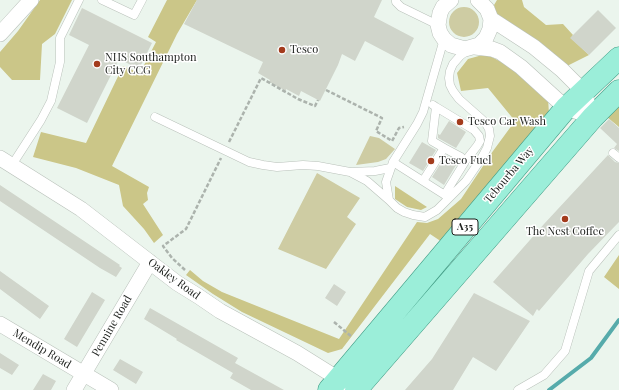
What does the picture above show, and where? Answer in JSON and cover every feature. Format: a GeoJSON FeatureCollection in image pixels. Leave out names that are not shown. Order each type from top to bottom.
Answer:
{"type":"FeatureCollection","features":[{"type":"Feature","properties":{"kind":"main road","name":"Tebourba Way"},"geometry":{"type":"LineString","coordinates":[[345,387],[365,348],[566,108],[619,58]]}},
{"type":"Feature","properties":{"kind":"main road","name":"A35"},"geometry":{"type":"LineString","coordinates":[[345,387],[593,117],[619,91]]}},
{"type":"Feature","properties":{"kind":"street"},"geometry":{"type":"LineString","coordinates":[[0,34],[31,0]]}},
{"type":"Feature","properties":{"kind":"street"},"geometry":{"type":"LineString","coordinates":[[451,0],[443,7],[440,13],[441,32],[455,47],[492,49],[510,58],[566,108],[593,117]]}},
{"type":"Feature","properties":{"kind":"street"},"geometry":{"type":"LineString","coordinates":[[472,48],[483,42],[488,34],[486,7]]}},
{"type":"Feature","properties":{"kind":"street"},"geometry":{"type":"LineString","coordinates":[[486,7],[534,46],[584,91],[593,117]]}},
{"type":"Feature","properties":{"kind":"street","name":"Oakley Road"},"geometry":{"type":"LineString","coordinates":[[6,161],[81,208],[150,262],[220,311],[281,344],[345,387]]}},
{"type":"Feature","properties":{"kind":"street","name":"Pennine Road"},"geometry":{"type":"LineString","coordinates":[[74,390],[150,262]]}},
{"type":"Feature","properties":{"kind":"street","name":"Mendip Road"},"geometry":{"type":"LineString","coordinates":[[0,324],[111,390]]}},
{"type":"Feature","properties":{"kind":"lane"},"geometry":{"type":"LineString","coordinates":[[6,161],[41,120],[51,101],[60,62],[60,38],[80,0]]}},
{"type":"Feature","properties":{"kind":"lane"},"geometry":{"type":"LineString","coordinates":[[106,1],[134,15],[142,0]]}},
{"type":"Feature","properties":{"kind":"lane"},"geometry":{"type":"LineString","coordinates":[[389,200],[386,182],[391,165],[417,124],[427,101],[441,32],[401,7],[396,0]]}},
{"type":"Feature","properties":{"kind":"lane"},"geometry":{"type":"LineString","coordinates":[[447,196],[466,181],[487,148],[490,136],[489,129],[485,122],[459,99],[450,85],[450,71],[453,64],[460,56],[472,48]]}},
{"type":"Feature","properties":{"kind":"lane"},"geometry":{"type":"LineString","coordinates":[[350,172],[367,181],[397,208],[404,212],[425,217],[437,210],[447,196],[462,166],[471,152],[479,144],[479,136],[474,130],[427,101]]}},
{"type":"Feature","properties":{"kind":"lane"},"geometry":{"type":"LineString","coordinates":[[436,107],[432,141],[461,157],[462,166]]}},
{"type":"Feature","properties":{"kind":"lane"},"geometry":{"type":"LineString","coordinates":[[155,117],[249,162],[277,167],[304,165],[318,166],[350,172],[375,171],[391,165],[423,181],[447,196]]}},
{"type":"Feature","properties":{"kind":"lane"},"geometry":{"type":"LineString","coordinates":[[423,181],[444,148]]}},
{"type":"Feature","properties":{"kind":"lane"},"geometry":{"type":"LineString","coordinates":[[518,390],[544,375],[565,351],[589,271],[619,235]]}},
{"type":"Feature","properties":{"kind":"path"},"geometry":{"type":"LineString","coordinates":[[177,282],[185,271],[163,246],[186,229],[261,78],[298,99],[315,106],[318,100]]}},
{"type":"Feature","properties":{"kind":"path"},"geometry":{"type":"LineString","coordinates":[[326,90],[382,118],[376,131],[392,141],[399,128],[417,124]]}},
{"type":"Feature","properties":{"kind":"path"},"geometry":{"type":"LineString","coordinates":[[334,322],[365,348]]}},
{"type":"Feature","properties":{"kind":"shaded area"},"geometry":{"type":"Polygon","coordinates":[[[40,0],[72,0],[55,34],[42,44],[40,80],[12,80],[0,67],[0,52],[18,31],[40,0]]]}},
{"type":"Feature","properties":{"kind":"shaded area"},"geometry":{"type":"Polygon","coordinates":[[[167,0],[197,0],[177,34],[112,166],[149,187],[147,193],[148,200],[143,204],[163,235],[154,243],[144,229],[123,206],[119,185],[76,168],[33,157],[41,132],[86,143],[123,66],[140,73],[156,42],[148,37],[167,0]]]}},
{"type":"Feature","properties":{"kind":"shaded area"},"geometry":{"type":"Polygon","coordinates":[[[497,0],[522,0],[524,7],[546,25],[563,24],[573,35],[571,38],[589,55],[567,66],[497,17],[494,5],[497,0]]]}},
{"type":"Feature","properties":{"kind":"shaded area"},"geometry":{"type":"Polygon","coordinates":[[[464,7],[475,11],[479,22],[475,33],[464,37],[453,33],[449,22],[453,11],[464,7]]]}},
{"type":"Feature","properties":{"kind":"shaded area"},"geometry":{"type":"Polygon","coordinates":[[[486,54],[507,65],[548,98],[549,114],[442,242],[430,234],[342,349],[328,353],[242,312],[186,275],[190,270],[203,281],[222,292],[339,339],[417,222],[427,223],[438,219],[461,199],[515,121],[488,88],[461,91],[457,73],[468,59],[486,54]]]}},
{"type":"Feature","properties":{"kind":"shaded area"},"geometry":{"type":"Polygon","coordinates":[[[619,105],[619,127],[607,117],[619,105]]]}},
{"type":"Feature","properties":{"kind":"shaded area"},"geometry":{"type":"Polygon","coordinates":[[[370,136],[379,138],[395,149],[386,159],[378,162],[356,165],[370,136]]]}},
{"type":"Feature","properties":{"kind":"shaded area"},"geometry":{"type":"Polygon","coordinates":[[[317,173],[360,198],[347,217],[356,224],[326,269],[278,249],[317,173]]]}},
{"type":"Feature","properties":{"kind":"shaded area"},"geometry":{"type":"Polygon","coordinates":[[[395,186],[427,207],[421,210],[407,207],[395,199],[395,186]]]}},
{"type":"Feature","properties":{"kind":"shaded area"},"geometry":{"type":"Polygon","coordinates":[[[619,255],[619,289],[604,277],[619,255]]]}},
{"type":"Feature","properties":{"kind":"building","name":"Tesco"},"geometry":{"type":"Polygon","coordinates":[[[197,0],[382,0],[374,17],[414,38],[403,61],[365,41],[355,61],[342,54],[320,101],[301,91],[299,96],[269,82],[270,80],[258,73],[263,62],[184,24],[197,0]]]}},
{"type":"Feature","properties":{"kind":"building","name":"NHS Southampton City CCG"},"geometry":{"type":"Polygon","coordinates":[[[82,8],[152,43],[139,69],[119,59],[87,123],[57,108],[89,45],[69,35],[82,8]]]}},
{"type":"Feature","properties":{"kind":"building"},"geometry":{"type":"Polygon","coordinates":[[[598,10],[616,28],[589,55],[570,38],[598,10]]]}},
{"type":"Feature","properties":{"kind":"building"},"geometry":{"type":"Polygon","coordinates":[[[609,119],[619,128],[619,151],[614,148],[617,144],[600,128],[609,119]]]}},
{"type":"Feature","properties":{"kind":"building"},"geometry":{"type":"Polygon","coordinates":[[[449,121],[466,132],[456,148],[438,138],[438,134],[440,135],[449,121]]]}},
{"type":"Feature","properties":{"kind":"building"},"geometry":{"type":"Polygon","coordinates":[[[422,142],[436,150],[423,171],[409,163],[422,142]]]}},
{"type":"Feature","properties":{"kind":"building"},"geometry":{"type":"Polygon","coordinates":[[[446,155],[450,158],[449,159],[456,163],[456,165],[444,185],[432,177],[446,155]]]}},
{"type":"Feature","properties":{"kind":"building"},"geometry":{"type":"Polygon","coordinates":[[[608,155],[615,162],[619,163],[619,222],[588,254],[539,311],[537,309],[533,316],[493,282],[608,155]]]}},
{"type":"Feature","properties":{"kind":"building"},"geometry":{"type":"Polygon","coordinates":[[[0,185],[120,265],[119,266],[122,268],[116,277],[100,268],[0,201],[0,185]]]}},
{"type":"Feature","properties":{"kind":"building"},"geometry":{"type":"Polygon","coordinates":[[[0,271],[49,306],[40,319],[0,289],[0,271]]]}},
{"type":"Feature","properties":{"kind":"building"},"geometry":{"type":"Polygon","coordinates":[[[334,284],[346,292],[337,306],[325,298],[334,284]]]}},
{"type":"Feature","properties":{"kind":"building"},"geometry":{"type":"Polygon","coordinates":[[[92,292],[105,300],[77,347],[64,339],[92,292]]]}},
{"type":"Feature","properties":{"kind":"building"},"geometry":{"type":"Polygon","coordinates":[[[474,293],[530,321],[496,371],[473,357],[453,390],[405,390],[432,359],[474,293]]]}},
{"type":"Feature","properties":{"kind":"building"},"geometry":{"type":"Polygon","coordinates":[[[150,308],[238,358],[235,363],[284,390],[251,390],[230,378],[233,373],[176,340],[177,339],[144,319],[150,308]]]}},
{"type":"Feature","properties":{"kind":"building"},"geometry":{"type":"Polygon","coordinates":[[[0,353],[19,365],[12,375],[0,368],[0,353]]]}},
{"type":"Feature","properties":{"kind":"building"},"geometry":{"type":"Polygon","coordinates":[[[120,359],[143,372],[136,384],[113,370],[120,359]]]}},
{"type":"Feature","properties":{"kind":"building"},"geometry":{"type":"Polygon","coordinates":[[[43,374],[56,381],[51,390],[33,390],[43,374]]]}},
{"type":"Feature","properties":{"kind":"waterway"},"geometry":{"type":"LineString","coordinates":[[549,390],[591,358],[619,320]]}},
{"type":"Feature","properties":{"kind":"place","name":"Tesco"},"geometry":{"type":"Point","coordinates":[282,50]}},
{"type":"Feature","properties":{"kind":"place","name":"NHS Southampton City CCG"},"geometry":{"type":"Point","coordinates":[97,64]}},
{"type":"Feature","properties":{"kind":"place","name":"Tesco Car Wash"},"geometry":{"type":"Point","coordinates":[460,122]}},
{"type":"Feature","properties":{"kind":"place","name":"Tesco Fuel"},"geometry":{"type":"Point","coordinates":[431,161]}},
{"type":"Feature","properties":{"kind":"place","name":"The Nest Coffee"},"geometry":{"type":"Point","coordinates":[565,219]}}]}
